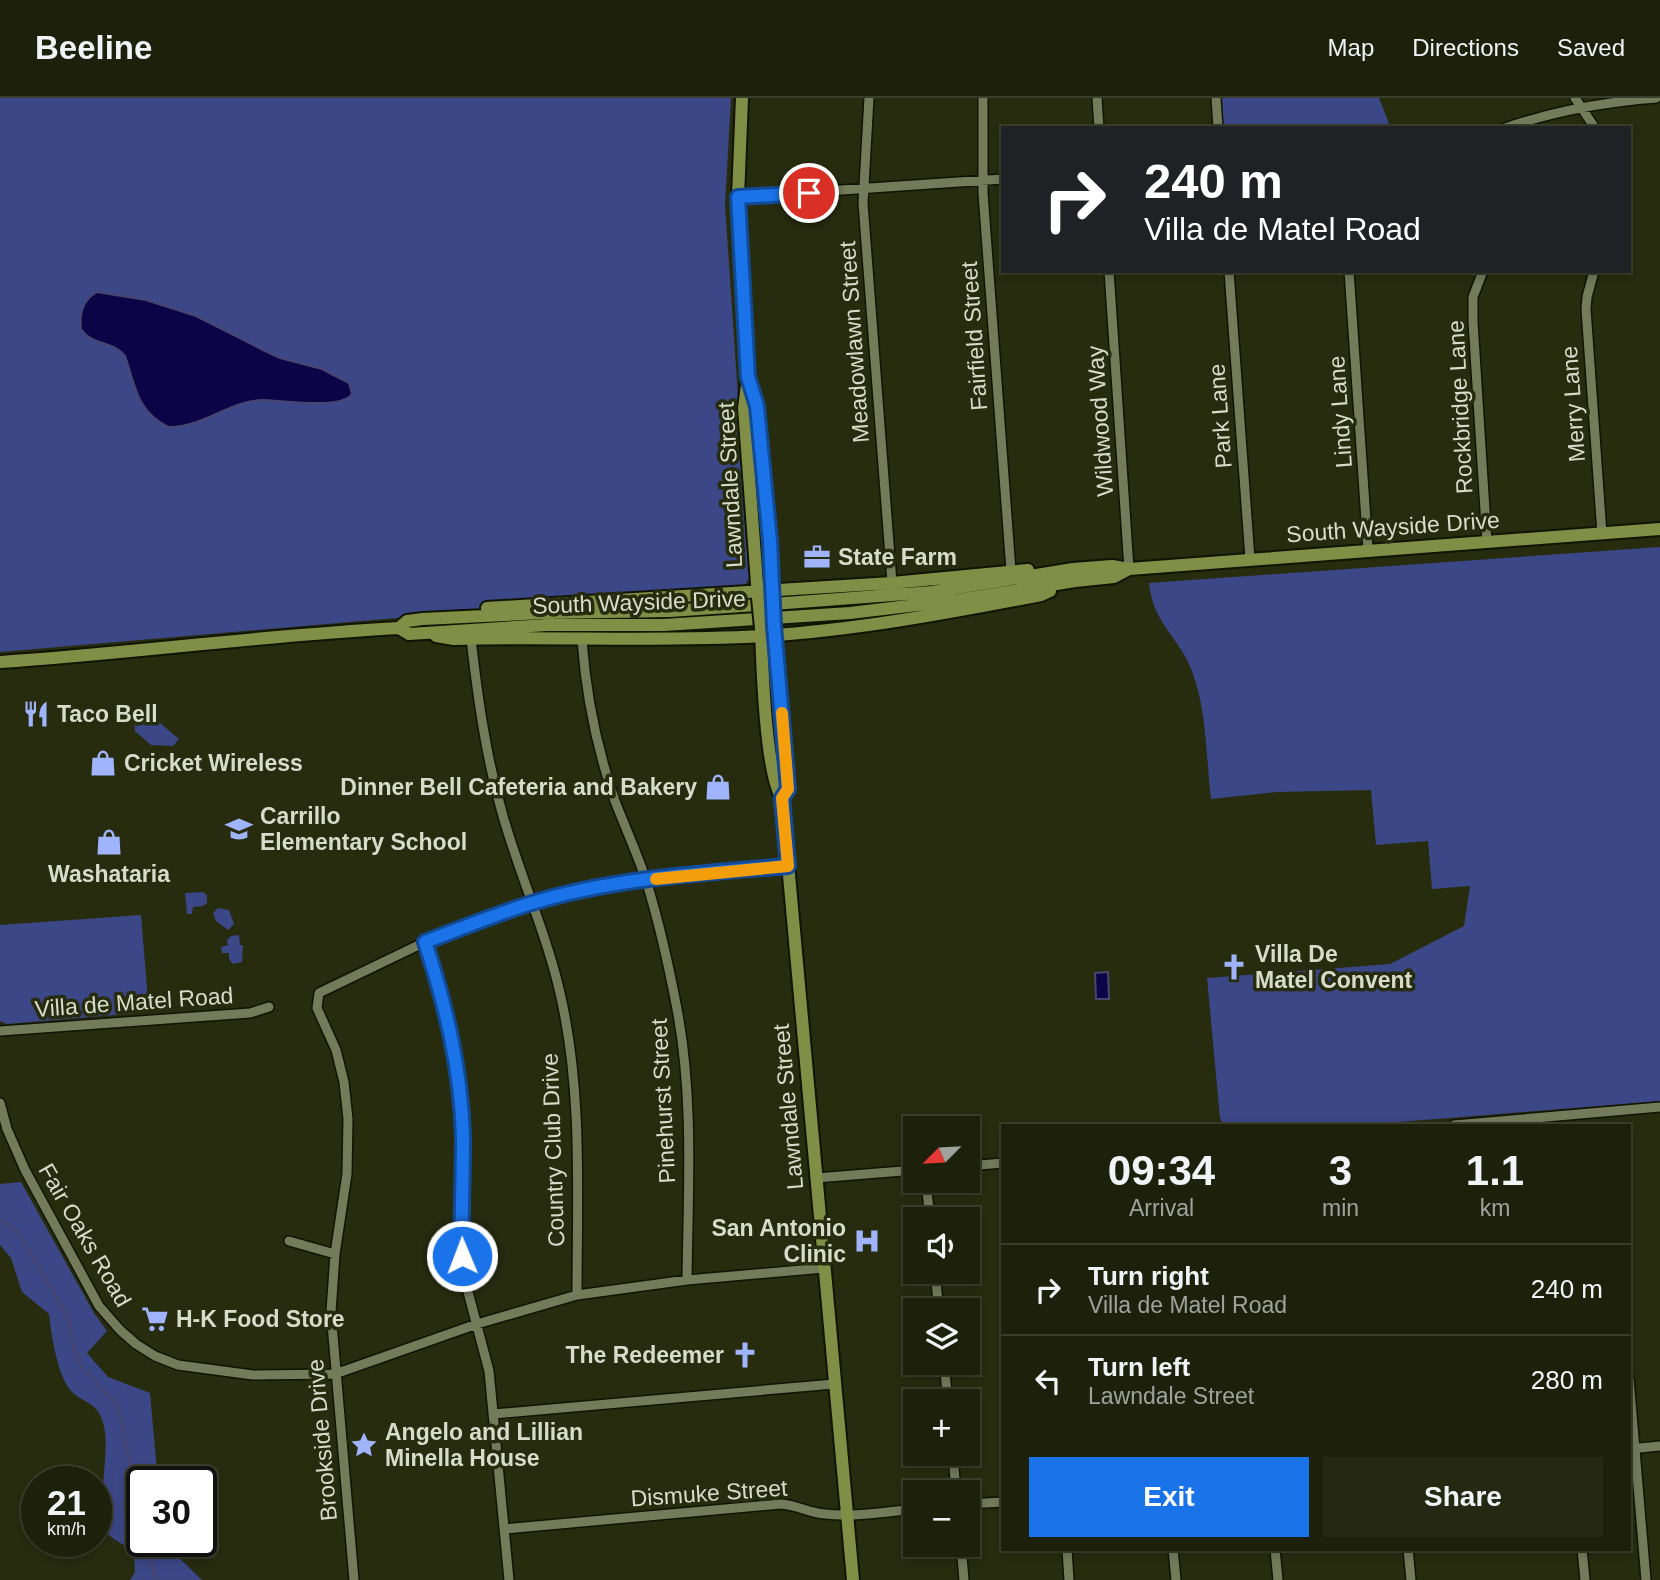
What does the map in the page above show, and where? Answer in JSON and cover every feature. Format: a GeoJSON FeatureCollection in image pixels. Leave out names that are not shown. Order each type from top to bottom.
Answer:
{"type":"FeatureCollection","features":[{"type":"Feature","properties":{"kind":"main road","name":"Lawndale Street"},"geometry":{"type":"LineString","coordinates":[[742,98],[738,197],[748,377],[744,408],[758,594],[768,631],[788,789],[782,798]]}},
{"type":"Feature","properties":{"kind":"main road","name":"Lawndale Street"},"geometry":{"type":"LineString","coordinates":[[748,377],[757,406],[770,541],[772,594],[768,631],[771,759],[775,788],[782,798],[853,1580]]}},
{"type":"Feature","properties":{"kind":"main road"},"geometry":{"type":"LineString","coordinates":[[747,454],[761,453]]}},
{"type":"Feature","properties":{"kind":"main road","name":"South Wayside Drive"},"geometry":{"type":"LineString","coordinates":[[0,662],[311,633],[399,628],[409,634],[534,626],[664,625],[850,613],[959,600],[1112,566],[1129,569],[1660,530]]}},
{"type":"Feature","properties":{"kind":"main road"},"geometry":{"type":"LineString","coordinates":[[423,619],[490,607],[772,594],[1037,569],[1074,575]]}},
{"type":"Feature","properties":{"kind":"main road"},"geometry":{"type":"LineString","coordinates":[[418,633],[454,639],[665,640],[904,620],[1041,595],[1074,575]]}},
{"type":"Feature","properties":{"kind":"main road","name":"South Wayside Drive"},"geometry":{"type":"LineString","coordinates":[[399,628],[407,621],[423,619],[543,613],[670,611],[799,603],[932,592],[1074,575]]}},
{"type":"Feature","properties":{"kind":"main road"},"geometry":{"type":"LineString","coordinates":[[771,759],[785,759]]}},
{"type":"Feature","properties":{"kind":"street","name":"Meadowlawn Street"},"geometry":{"type":"LineString","coordinates":[[869,98],[864,190],[892,583]]}},
{"type":"Feature","properties":{"kind":"street","name":"Fairfield Street"},"geometry":{"type":"LineString","coordinates":[[984,98],[982,181],[1010,571]]}},
{"type":"Feature","properties":{"kind":"street"},"geometry":{"type":"LineString","coordinates":[[1097,98],[1099,126]]}},
{"type":"Feature","properties":{"kind":"street"},"geometry":{"type":"LineString","coordinates":[[1216,98],[1218,126]]}},
{"type":"Feature","properties":{"kind":"street"},"geometry":{"type":"LineString","coordinates":[[1575,98],[1594,126]]}},
{"type":"Feature","properties":{"kind":"street"},"geometry":{"type":"LineString","coordinates":[[1512,126],[1534,118],[1582,108],[1656,98]]}},
{"type":"Feature","properties":{"kind":"street"},"geometry":{"type":"LineString","coordinates":[[738,197],[1001,179]]}},
{"type":"Feature","properties":{"kind":"street","name":"Wildwood Way"},"geometry":{"type":"LineString","coordinates":[[1109,273],[1129,569]]}},
{"type":"Feature","properties":{"kind":"street","name":"Park Lane"},"geometry":{"type":"LineString","coordinates":[[1229,273],[1250,559]]}},
{"type":"Feature","properties":{"kind":"street","name":"Lindy Lane"},"geometry":{"type":"LineString","coordinates":[[1349,273],[1368,550]]}},
{"type":"Feature","properties":{"kind":"street","name":"Rockbridge Lane"},"geometry":{"type":"LineString","coordinates":[[1482,273],[1473,297],[1472,322],[1487,542]]}},
{"type":"Feature","properties":{"kind":"street","name":"Merry Lane"},"geometry":{"type":"LineString","coordinates":[[1593,273],[1586,309],[1602,534]]}},
{"type":"Feature","properties":{"kind":"street","name":"Country Club Drive"},"geometry":{"type":"LineString","coordinates":[[471,639],[479,712],[488,760],[560,994],[574,1081],[577,1295]]}},
{"type":"Feature","properties":{"kind":"street","name":"Pinehurst Street"},"geometry":{"type":"LineString","coordinates":[[582,640],[589,698],[601,752],[615,800],[646,880],[677,1010],[684,1058],[688,1131],[687,1280]]}},
{"type":"Feature","properties":{"kind":"street"},"geometry":{"type":"LineString","coordinates":[[509,1580],[489,1371],[468,1298],[462,1256],[463,1137],[455,1053],[441,990],[425,942],[533,903],[646,880],[788,866]]}},
{"type":"Feature","properties":{"kind":"street","name":"Brookside Drive"},"geometry":{"type":"LineString","coordinates":[[354,1580],[331,1312],[335,1254],[347,1174],[348,1119],[344,1082],[336,1050],[319,1014],[317,1002],[319,993],[333,985],[425,942]]}},
{"type":"Feature","properties":{"kind":"street","name":"Villa de Matel Road"},"geometry":{"type":"LineString","coordinates":[[0,1031],[250,1013],[269,1007]]}},
{"type":"Feature","properties":{"kind":"street","name":"Fair Oaks Road"},"geometry":{"type":"LineString","coordinates":[[0,1103],[25,1170],[99,1306],[136,1344],[155,1356],[178,1365],[253,1375],[335,1374],[477,1324],[577,1295],[687,1280],[824,1268]]}},
{"type":"Feature","properties":{"kind":"street"},"geometry":{"type":"LineString","coordinates":[[1466,1124],[1660,1107]]}},
{"type":"Feature","properties":{"kind":"street"},"geometry":{"type":"LineString","coordinates":[[1605,1112],[1606,1124]]}},
{"type":"Feature","properties":{"kind":"street"},"geometry":{"type":"LineString","coordinates":[[980,1165],[1001,1163]]}},
{"type":"Feature","properties":{"kind":"street"},"geometry":{"type":"LineString","coordinates":[[816,1178],[903,1171]]}},
{"type":"Feature","properties":{"kind":"street"},"geometry":{"type":"LineString","coordinates":[[289,1241],[335,1254]]}},
{"type":"Feature","properties":{"kind":"street"},"geometry":{"type":"LineString","coordinates":[[494,1414],[834,1384]]}},
{"type":"Feature","properties":{"kind":"street"},"geometry":{"type":"LineString","coordinates":[[1631,1425],[1646,1580]]}},
{"type":"Feature","properties":{"kind":"street"},"geometry":{"type":"LineString","coordinates":[[1632,1448],[1660,1446]]}},
{"type":"Feature","properties":{"kind":"street"},"geometry":{"type":"LineString","coordinates":[[980,1503],[1001,1502]]}},
{"type":"Feature","properties":{"kind":"street","name":"Dismuke Street"},"geometry":{"type":"LineString","coordinates":[[504,1529],[781,1504],[795,1505],[821,1514],[848,1515],[903,1510]]}},
{"type":"Feature","properties":{"kind":"street"},"geometry":{"type":"LineString","coordinates":[[1066,1551],[1069,1580]]}},
{"type":"Feature","properties":{"kind":"street"},"geometry":{"type":"LineString","coordinates":[[1173,1551],[1176,1580]]}},
{"type":"Feature","properties":{"kind":"street"},"geometry":{"type":"LineString","coordinates":[[1275,1551],[1278,1580]]}},
{"type":"Feature","properties":{"kind":"street"},"geometry":{"type":"LineString","coordinates":[[1408,1551],[1410,1580]]}},
{"type":"Feature","properties":{"kind":"street"},"geometry":{"type":"LineString","coordinates":[[1582,1551],[1585,1580]]}},
{"type":"Feature","properties":{"kind":"street"},"geometry":{"type":"LineString","coordinates":[[962,1557],[964,1580]]}},
{"type":"Feature","properties":{"kind":"shaded area"},"geometry":{"type":"Polygon","coordinates":[[[0,98],[731,98],[725,205],[750,574],[747,582],[736,589],[0,652],[0,98]]]}},
{"type":"Feature","properties":{"kind":"shaded area"},"geometry":{"type":"Polygon","coordinates":[[[1221,98],[1379,98],[1390,126],[1223,126],[1221,98]]]}},
{"type":"Feature","properties":{"kind":"shaded area"},"geometry":{"type":"Polygon","coordinates":[[[97,292],[146,300],[196,316],[280,358],[322,369],[349,383],[352,394],[346,399],[324,403],[250,401],[192,423],[168,427],[143,405],[125,356],[115,347],[91,338],[81,329],[83,308],[88,299],[97,292]]]}},
{"type":"Feature","properties":{"kind":"shaded area"},"geometry":{"type":"Polygon","coordinates":[[[1660,547],[1660,1101],[1374,1124],[1223,1124],[1207,978],[1390,964],[1464,926],[1470,886],[1432,889],[1428,841],[1376,845],[1371,790],[1277,792],[1211,799],[1204,720],[1198,689],[1188,661],[1156,610],[1149,583],[1660,547]]]}},
{"type":"Feature","properties":{"kind":"shaded area"},"geometry":{"type":"Polygon","coordinates":[[[153,717],[179,739],[173,746],[151,745],[135,731],[134,719],[153,717]]]}},
{"type":"Feature","properties":{"kind":"shaded area"},"geometry":{"type":"Polygon","coordinates":[[[203,892],[207,895],[207,903],[193,907],[192,914],[187,914],[185,893],[203,892]]]}},
{"type":"Feature","properties":{"kind":"shaded area"},"geometry":{"type":"Polygon","coordinates":[[[218,908],[229,910],[234,924],[228,930],[216,921],[213,913],[218,908]]]}},
{"type":"Feature","properties":{"kind":"shaded area"},"geometry":{"type":"Polygon","coordinates":[[[141,915],[149,1012],[7,1024],[0,1021],[0,925],[141,915]]]}},
{"type":"Feature","properties":{"kind":"shaded area"},"geometry":{"type":"Polygon","coordinates":[[[239,935],[240,945],[243,945],[242,962],[233,964],[229,953],[222,953],[221,947],[228,945],[227,940],[231,936],[239,935]]]}},
{"type":"Feature","properties":{"kind":"shaded area"},"geometry":{"type":"Polygon","coordinates":[[[1108,972],[1109,999],[1096,999],[1095,973],[1108,972]]]}},
{"type":"Feature","properties":{"kind":"shaded area"},"geometry":{"type":"Polygon","coordinates":[[[21,1182],[94,1313],[107,1331],[87,1353],[108,1377],[150,1393],[157,1466],[126,1466],[126,1546],[112,1537],[112,1466],[105,1466],[105,1431],[100,1415],[68,1387],[58,1362],[49,1314],[22,1292],[11,1258],[0,1245],[0,1184],[21,1182]]]}},
{"type":"Feature","properties":{"kind":"shaded area"},"geometry":{"type":"Polygon","coordinates":[[[134,1557],[178,1557],[202,1580],[130,1580],[135,1572],[134,1557]]]}},
{"type":"Feature","properties":{"kind":"waterway"},"geometry":{"type":"LineString","coordinates":[[0,1219],[18,1232],[68,1317],[80,1365],[115,1402],[122,1422],[132,1478],[124,1503],[128,1528],[145,1549],[157,1580]]}},
{"type":"Feature","properties":{"kind":"slow traffic"},"geometry":{"type":"LineString","coordinates":[[656,879],[788,866],[782,798],[788,789],[782,713]]}},
{"type":"Feature","properties":{"kind":"place","name":"State Farm"},"geometry":{"type":"Point","coordinates":[817,557]}},
{"type":"Feature","properties":{"kind":"place","name":"Taco Bell"},"geometry":{"type":"Point","coordinates":[36,714]}},
{"type":"Feature","properties":{"kind":"place","name":"Cricket Wireless"},"geometry":{"type":"Point","coordinates":[103,763]}},
{"type":"Feature","properties":{"kind":"place","name":"Dinner Bell Cafeteria and Bakery"},"geometry":{"type":"Point","coordinates":[718,787]}},
{"type":"Feature","properties":{"kind":"place","name":"Carrillo Elementary School"},"geometry":{"type":"Point","coordinates":[239,829]}},
{"type":"Feature","properties":{"kind":"place","name":"Washataria"},"geometry":{"type":"Point","coordinates":[109,842]}},
{"type":"Feature","properties":{"kind":"place","name":"Villa De Matel Convent"},"geometry":{"type":"Point","coordinates":[1234,967]}},
{"type":"Feature","properties":{"kind":"place","name":"San Antonio Clinic"},"geometry":{"type":"Point","coordinates":[867,1241]}},
{"type":"Feature","properties":{"kind":"place","name":"H-K Food Store"},"geometry":{"type":"Point","coordinates":[155,1319]}},
{"type":"Feature","properties":{"kind":"place","name":"The Redeemer"},"geometry":{"type":"Point","coordinates":[745,1355]}},
{"type":"Feature","properties":{"kind":"place","name":"Angelo and Lillian Minella House"},"geometry":{"type":"Point","coordinates":[364,1445]}},
{"type":"Feature","properties":{"kind":"route"},"geometry":{"type":"LineString","coordinates":[[462,1256],[463,1137],[455,1053],[450,1023],[425,942],[533,903],[580,892],[646,880],[788,866],[782,798],[788,789],[774,626],[770,541],[757,406],[748,377],[738,197],[809,193]]}}]}
